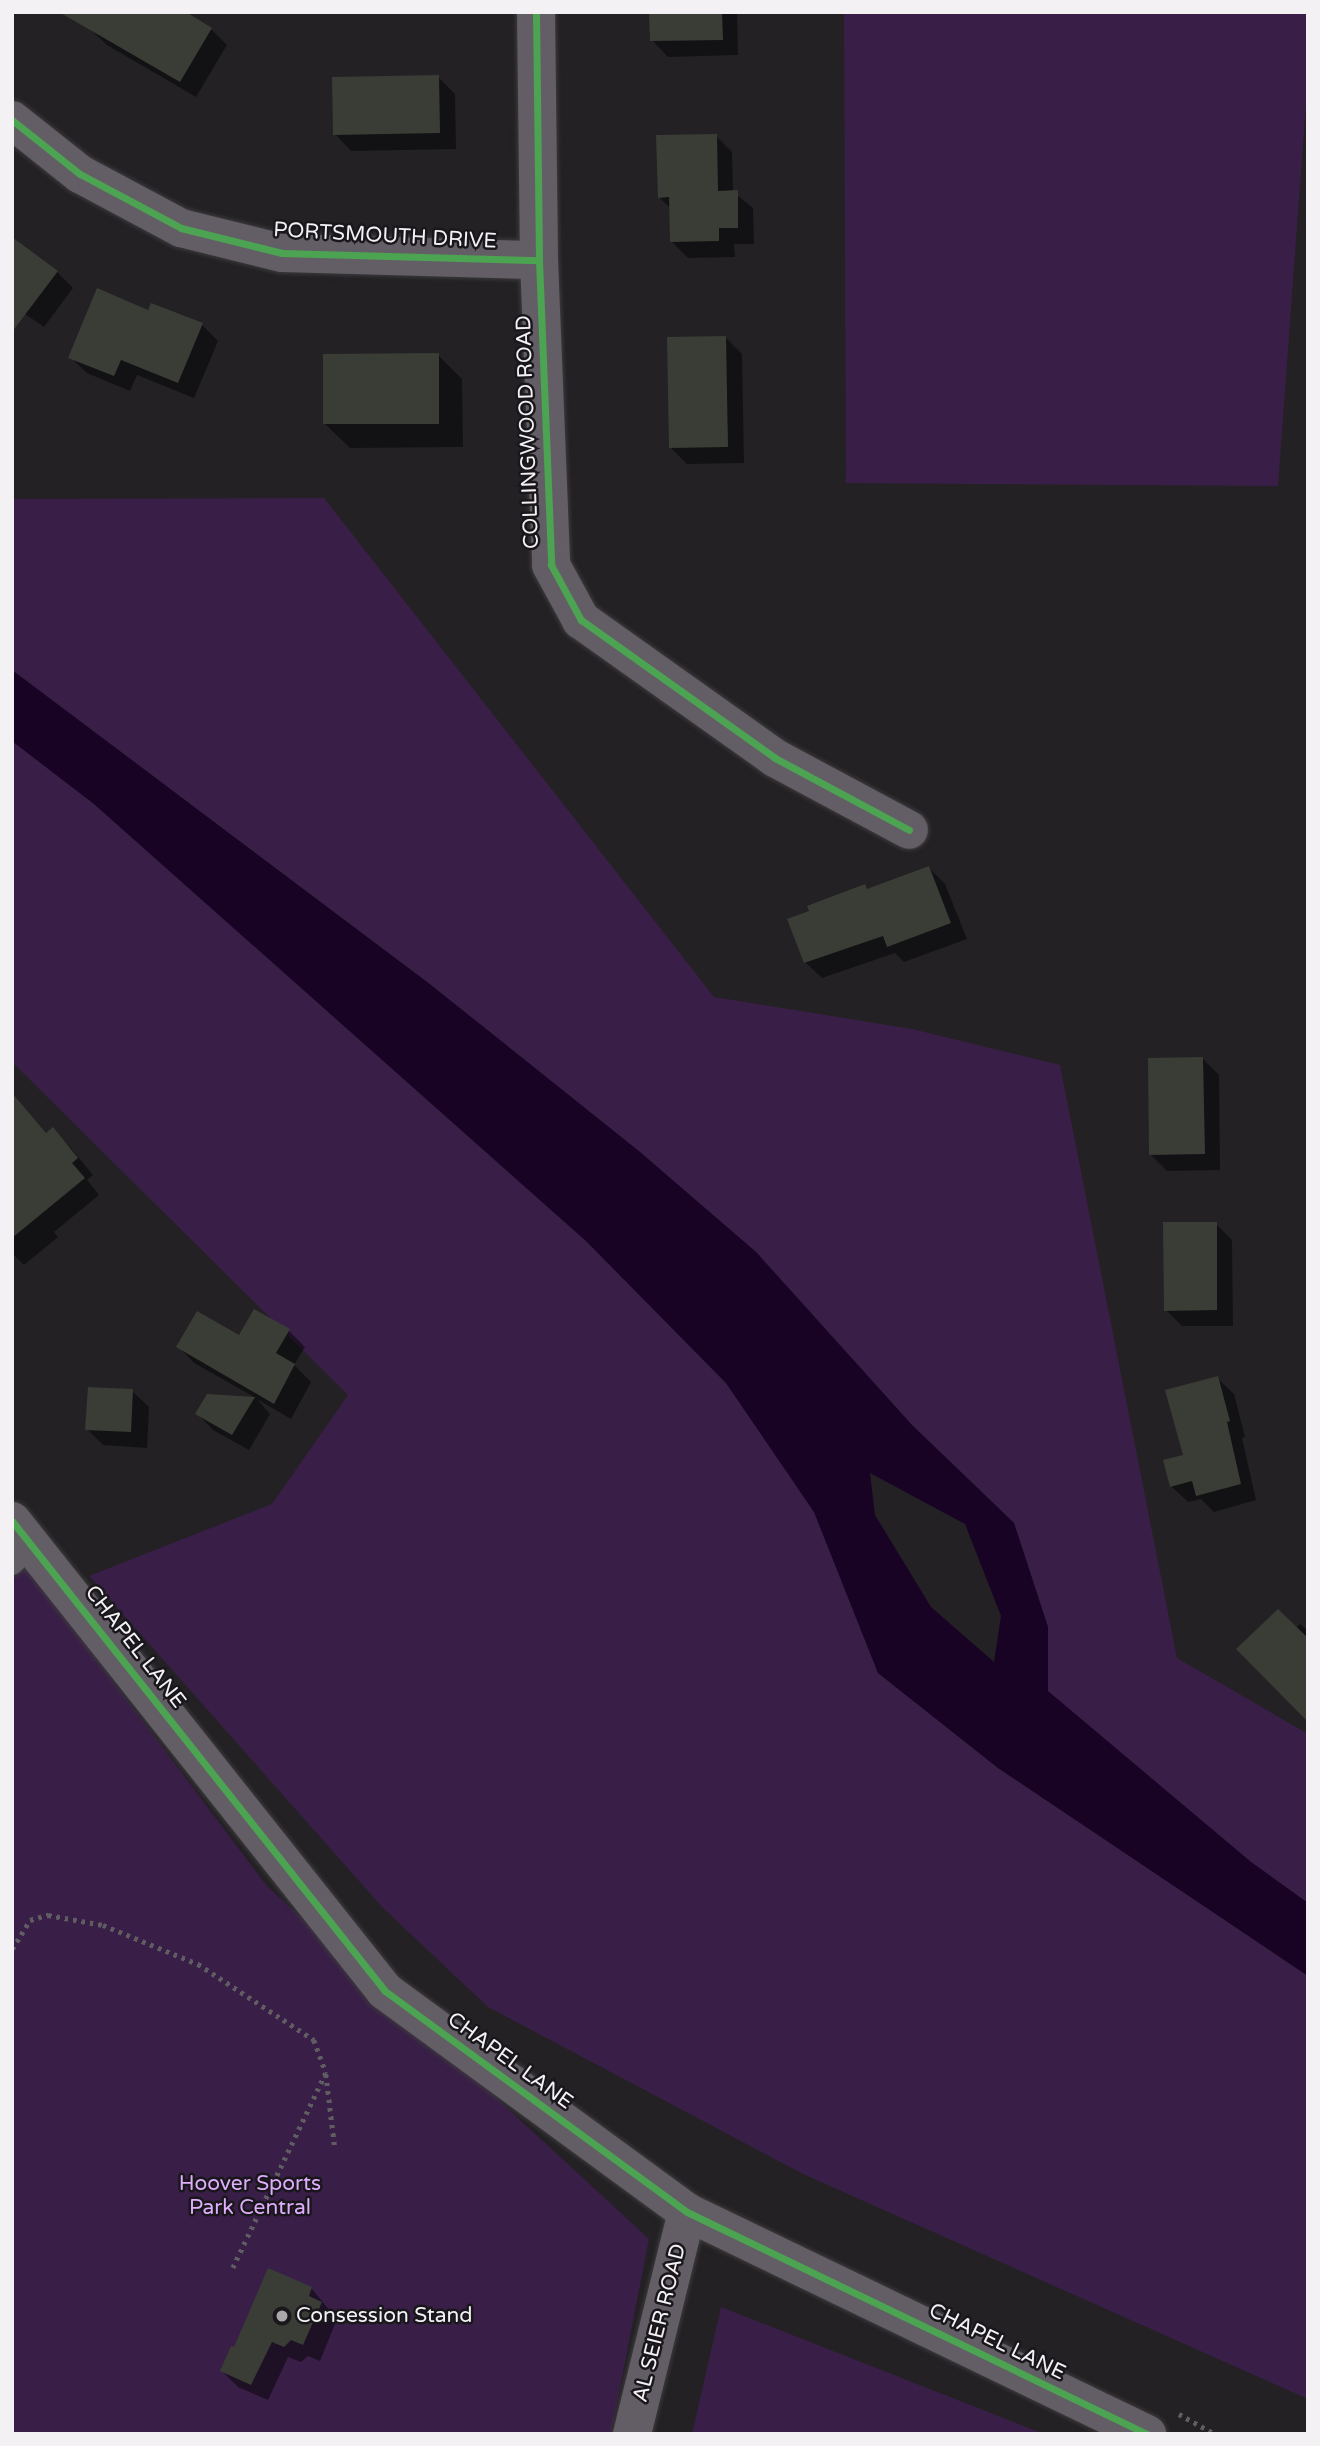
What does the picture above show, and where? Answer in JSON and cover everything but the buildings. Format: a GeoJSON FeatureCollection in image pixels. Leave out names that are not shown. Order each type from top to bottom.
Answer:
{"type":"FeatureCollection","features":[{"type":"Feature","properties":{"kind":"street","name":"COLLINGWOOD ROAD"},"geometry":{"type":"LineString","coordinates":[[536,12],[539,260],[551,565],[581,620],[775,758],[909,830]]}},
{"type":"Feature","properties":{"kind":"street","name":"PORTSMOUTH DRIVE"},"geometry":{"type":"LineString","coordinates":[[12,120],[80,174],[181,228],[282,253],[539,260]]}},
{"type":"Feature","properties":{"kind":"street","name":"CHAPEL LANE"},"geometry":{"type":"LineString","coordinates":[[18,1543],[385,1991],[687,2212],[1147,2434]]}},
{"type":"Feature","properties":{"kind":"street","name":"AL SEIER ROAD"},"geometry":{"type":"LineString","coordinates":[[632,2434],[687,2212]]}},
{"type":"Feature","properties":{"kind":"path"},"geometry":{"type":"LineString","coordinates":[[12,1949],[30,1920],[48,1914],[103,1925],[198,1964],[314,2039],[326,2073],[335,2148]]}},
{"type":"Feature","properties":{"kind":"path"},"geometry":{"type":"LineString","coordinates":[[233,2268],[326,2073]]}},
{"type":"Feature","properties":{"kind":"green space"},"geometry":{"type":"Polygon","coordinates":[[[844,12],[1308,12],[1308,76],[1278,486],[846,483],[844,12]]]}},
{"type":"Feature","properties":{"kind":"green space"},"geometry":{"type":"Polygon","coordinates":[[[324,498],[714,997],[912,1029],[1060,1065],[1177,1658],[1308,1734],[1308,1903],[1251,1862],[1047,1691],[1048,1627],[1014,1523],[912,1425],[756,1252],[640,1152],[431,985],[12,670],[12,499],[324,498]]]}},
{"type":"Feature","properties":{"kind":"green space"},"geometry":{"type":"Polygon","coordinates":[[[12,741],[94,804],[586,1241],[726,1383],[814,1512],[878,1673],[998,1768],[1308,1976],[1308,2399],[803,2174],[488,2007],[383,1908],[89,1576],[272,1504],[348,1395],[12,1062],[12,741]]]}},
{"type":"Feature","properties":{"kind":"green space","name":"Hoover Sports Park Central"},"geometry":{"type":"Polygon","coordinates":[[[12,1547],[267,1886],[649,2239],[611,2434],[12,2434],[12,1547]]]}},
{"type":"Feature","properties":{"kind":"green space"},"geometry":{"type":"Polygon","coordinates":[[[721,2307],[1044,2434],[692,2434],[721,2307]]]}},
{"type":"Feature","properties":{"kind":"shaded area"},"geometry":{"type":"Polygon","coordinates":[[[12,670],[431,985],[640,1152],[756,1252],[912,1425],[1014,1523],[1048,1627],[1048,1691],[1251,1862],[1308,1903],[1308,1976],[998,1768],[878,1673],[814,1512],[726,1383],[586,1241],[94,804],[12,741],[12,670]],[[870,1473],[875,1515],[931,1607],[994,1662],[1001,1616],[965,1524],[870,1473]]]}},
{"type":"Feature","properties":{"kind":"cycle path"},"geometry":{"type":"LineString","coordinates":[[536,12],[539,260],[551,565],[581,620],[775,758],[909,830]]}},
{"type":"Feature","properties":{"kind":"cycle path"},"geometry":{"type":"LineString","coordinates":[[12,120],[80,174],[181,228],[282,253],[539,260]]}},
{"type":"Feature","properties":{"kind":"cycle path"},"geometry":{"type":"LineString","coordinates":[[12,1521],[385,1991],[687,2212],[1147,2434]]}},
{"type":"Feature","properties":{"kind":"place","name":"Consession Stand"},"geometry":{"type":"Point","coordinates":[282,2316]}}]}
